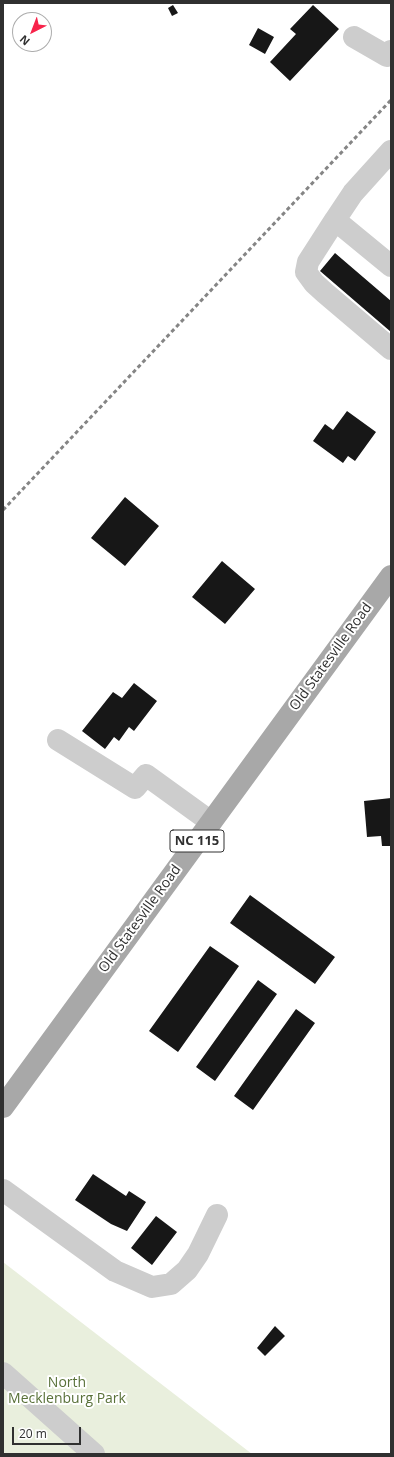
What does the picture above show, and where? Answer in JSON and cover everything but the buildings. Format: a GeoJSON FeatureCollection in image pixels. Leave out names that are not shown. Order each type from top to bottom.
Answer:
{"type":"FeatureCollection","features":[{"type":"Feature","properties":{"kind":"main road","name":"Old Statesville Road"},"geometry":{"type":"LineString","coordinates":[[3,1107],[391,576]]}},
{"type":"Feature","properties":{"kind":"lane"},"geometry":{"type":"LineString","coordinates":[[354,37],[387,56],[391,51]]}},
{"type":"Feature","properties":{"kind":"lane"},"geometry":{"type":"LineString","coordinates":[[391,151],[353,193],[308,262],[306,272],[314,283],[325,293],[391,349]]}},
{"type":"Feature","properties":{"kind":"lane"},"geometry":{"type":"LineString","coordinates":[[335,220],[391,266]]}},
{"type":"Feature","properties":{"kind":"lane"},"geometry":{"type":"LineString","coordinates":[[58,740],[135,788],[146,775],[211,822]]}},
{"type":"Feature","properties":{"kind":"lane"},"geometry":{"type":"LineString","coordinates":[[3,1190],[115,1271],[152,1287],[171,1284],[187,1270],[198,1254],[217,1215]]}},
{"type":"Feature","properties":{"kind":"lane"},"geometry":{"type":"LineString","coordinates":[[3,1373],[94,1454]]}},
{"type":"Feature","properties":{"kind":"green space","name":"North Mecklenburg Park"},"geometry":{"type":"Polygon","coordinates":[[[3,1262],[252,1454],[3,1454],[3,1262]]]}},
{"type":"Feature","properties":{"kind":"railway"},"geometry":{"type":"LineString","coordinates":[[3,510],[391,100]]}}]}
